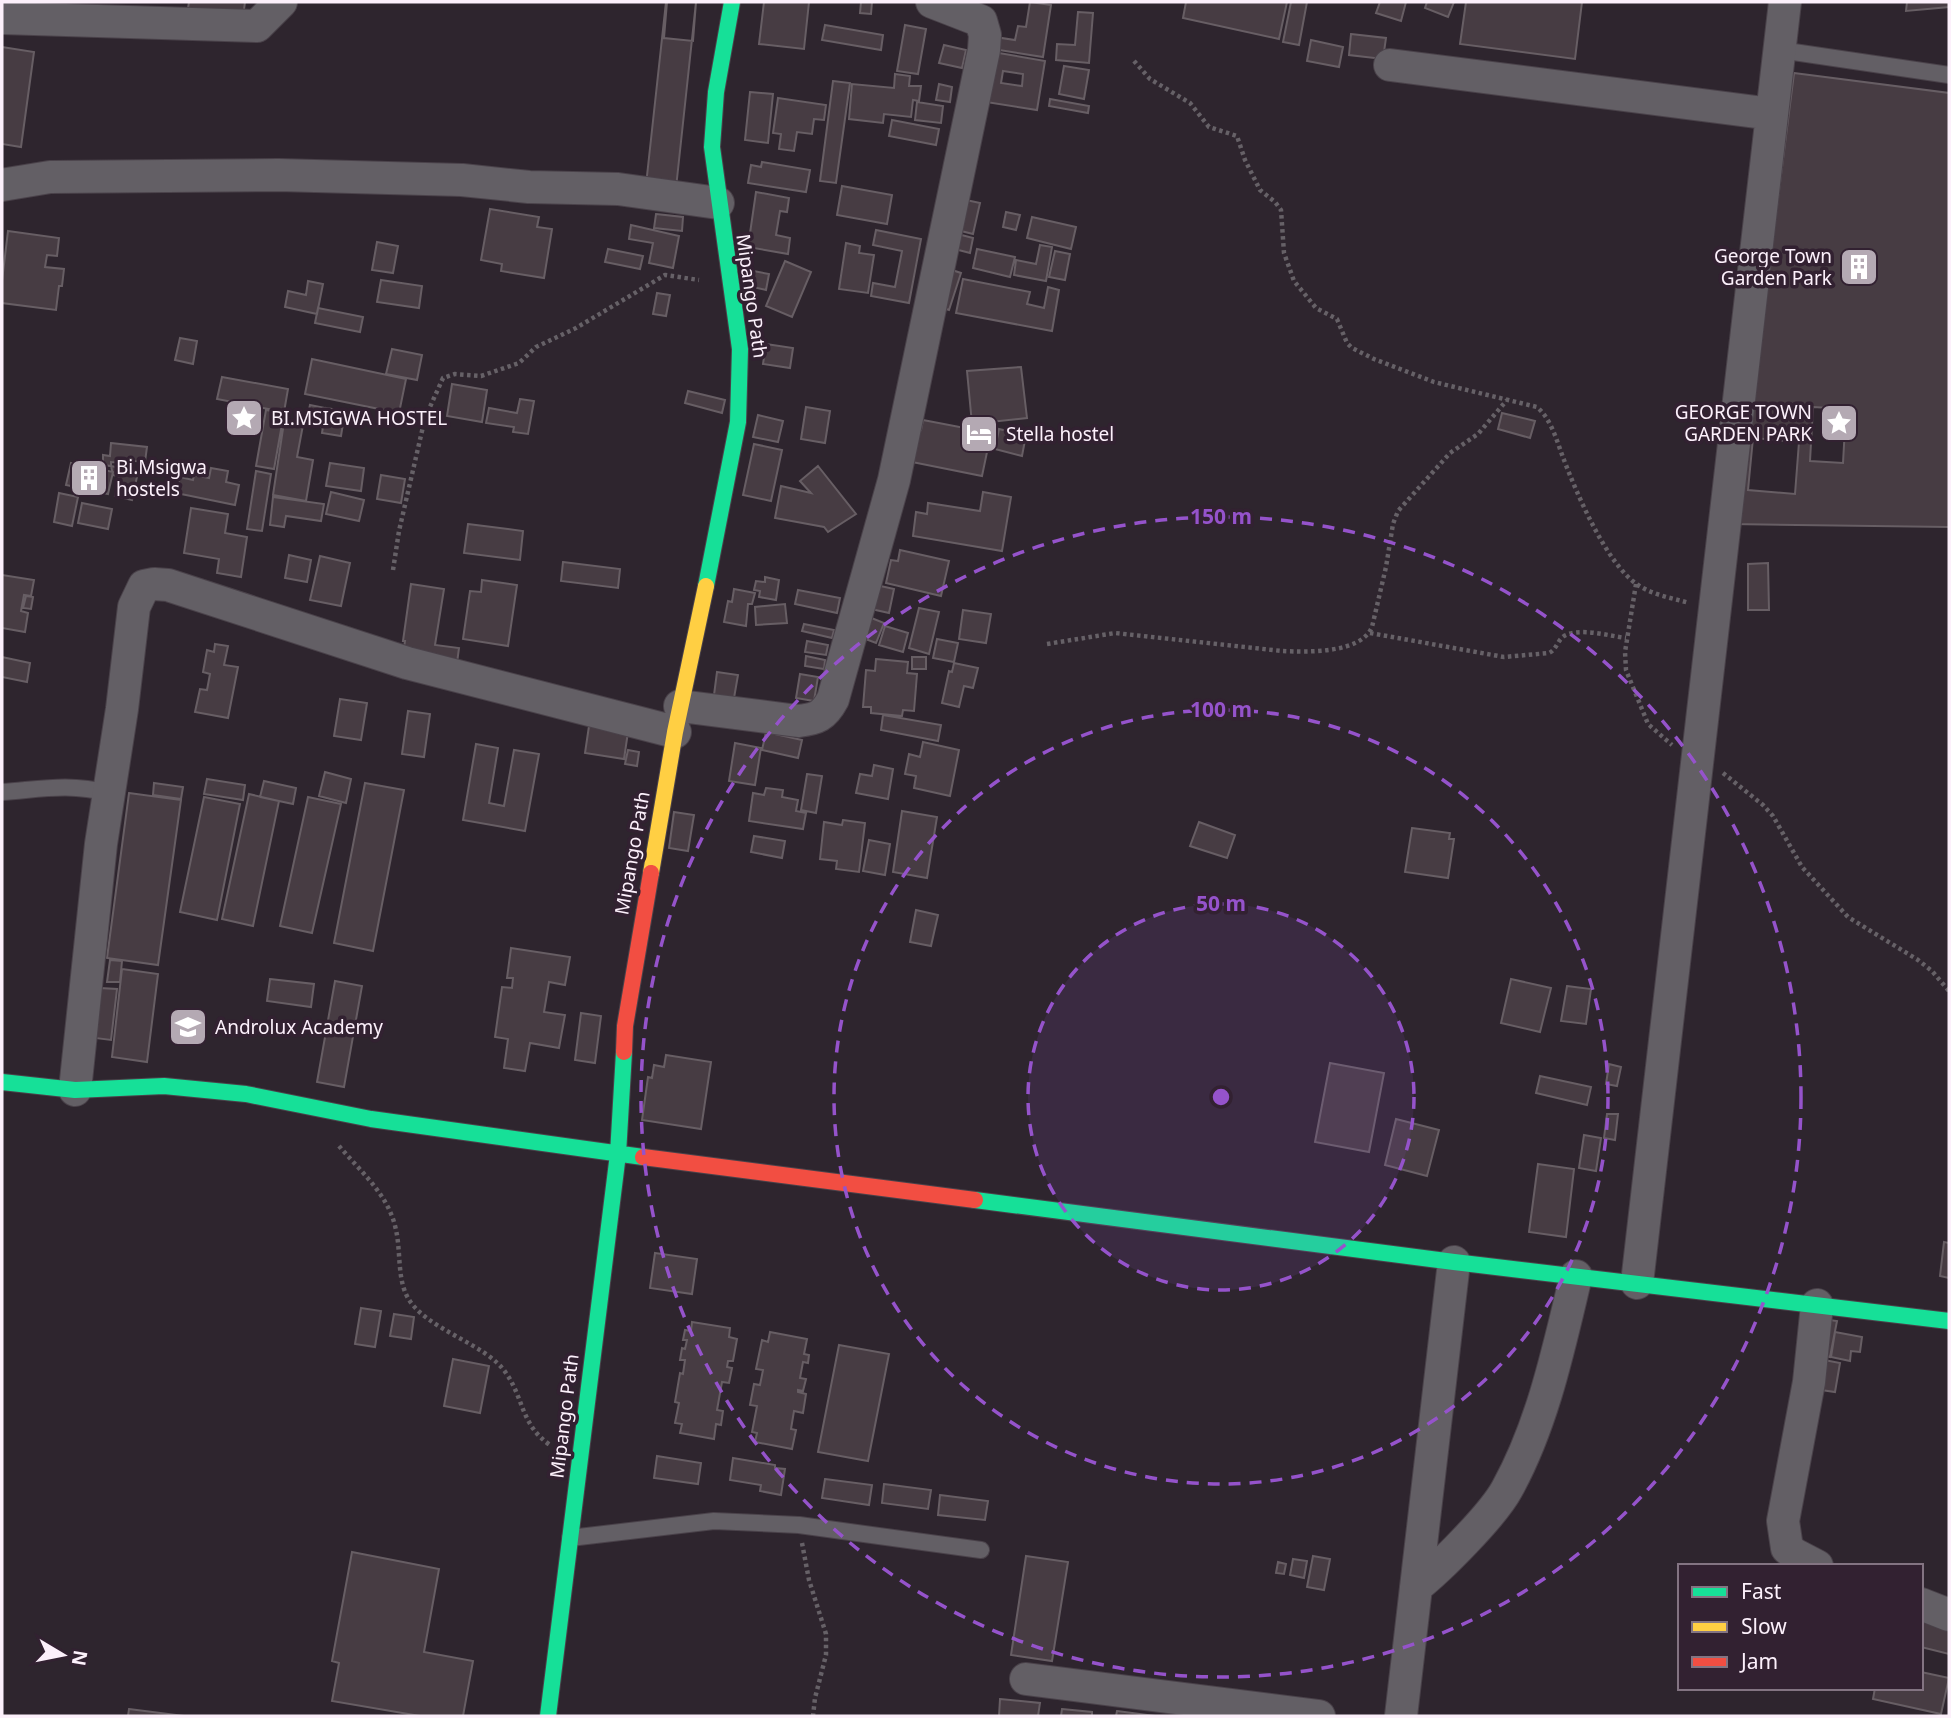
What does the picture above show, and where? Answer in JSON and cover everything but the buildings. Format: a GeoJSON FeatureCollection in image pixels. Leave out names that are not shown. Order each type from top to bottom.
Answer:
{"type":"FeatureCollection","features":[{"type":"Feature","properties":{"kind":"street"},"geometry":{"type":"LineString","coordinates":[[2,18],[257,26],[281,2]]}},
{"type":"Feature","properties":{"kind":"street","name":"Mipango Path"},"geometry":{"type":"LineString","coordinates":[[548,1716],[618,1154],[625,1026],[678,719],[738,422],[740,349],[712,147],[712,114],[718,69],[732,2]]}},
{"type":"Feature","properties":{"kind":"street"},"geometry":{"type":"LineString","coordinates":[[75,1090],[109,793],[134,607],[144,586],[168,585],[407,663],[678,719],[798,721],[815,719],[825,713],[833,699],[894,480],[984,50],[985,35],[981,21],[932,2]]}},
{"type":"Feature","properties":{"kind":"street"},"geometry":{"type":"LineString","coordinates":[[1636,1283],[1785,2]]}},
{"type":"Feature","properties":{"kind":"street"},"geometry":{"type":"LineString","coordinates":[[1390,65],[1772,114]]}},
{"type":"Feature","properties":{"kind":"street"},"geometry":{"type":"LineString","coordinates":[[2,186],[15,181],[50,177],[278,175],[462,180],[529,187],[618,189],[718,203]]}},
{"type":"Feature","properties":{"kind":"street"},"geometry":{"type":"LineString","coordinates":[[2,1082],[75,1090],[164,1086],[246,1094],[371,1119],[618,1154],[1454,1262],[1949,1321]]}},
{"type":"Feature","properties":{"kind":"street"},"geometry":{"type":"LineString","coordinates":[[1401,1716],[1454,1262]]}},
{"type":"Feature","properties":{"kind":"street"},"geometry":{"type":"LineString","coordinates":[[1416,1587],[1481,1522],[1506,1491],[1534,1427],[1559,1348],[1576,1276]]}},
{"type":"Feature","properties":{"kind":"street"},"geometry":{"type":"LineString","coordinates":[[1814,1564],[1787,1548],[1783,1521],[1809,1382],[1817,1305]]}},
{"type":"Feature","properties":{"kind":"street"},"geometry":{"type":"LineString","coordinates":[[1923,1605],[1949,1615]]}},
{"type":"Feature","properties":{"kind":"street"},"geometry":{"type":"LineString","coordinates":[[1026,1679],[1319,1716]]}},
{"type":"Feature","properties":{"kind":"lane"},"geometry":{"type":"LineString","coordinates":[[1780,50],[1949,75]]}},
{"type":"Feature","properties":{"kind":"lane"},"geometry":{"type":"LineString","coordinates":[[2,792],[60,786],[83,787],[109,793]]}},
{"type":"Feature","properties":{"kind":"lane"},"geometry":{"type":"LineString","coordinates":[[570,1538],[714,1521],[799,1525],[981,1550]]}},
{"type":"Feature","properties":{"kind":"path"},"geometry":{"type":"LineString","coordinates":[[1134,61],[1150,79],[1190,103],[1209,127],[1237,136],[1260,190],[1281,209],[1283,253],[1294,281],[1316,308],[1337,319],[1347,343],[1352,348],[1434,382],[1538,407],[1544,413],[1589,515],[1614,561],[1636,584],[1653,593],[1713,610]]}},
{"type":"Feature","properties":{"kind":"path"},"geometry":{"type":"LineString","coordinates":[[394,570],[399,531],[425,418],[443,379],[454,374],[481,376],[519,363],[536,347],[576,328],[665,275],[731,286]]}},
{"type":"Feature","properties":{"kind":"path"},"geometry":{"type":"LineString","coordinates":[[1047,645],[1115,634],[1304,652],[1349,646],[1364,639],[1370,633],[1398,511],[1450,453],[1478,434],[1507,400]]}},
{"type":"Feature","properties":{"kind":"path"},"geometry":{"type":"LineString","coordinates":[[1636,584],[1626,638],[1626,670],[1648,724],[1697,753],[1754,797],[1773,816],[1802,867],[1838,908],[1932,971],[1949,991]]}},
{"type":"Feature","properties":{"kind":"path"},"geometry":{"type":"LineString","coordinates":[[1370,633],[1504,657],[1549,653],[1554,651],[1561,638],[1572,634],[1626,638]]}},
{"type":"Feature","properties":{"kind":"path"},"geometry":{"type":"LineString","coordinates":[[320,1109],[330,1135],[374,1184],[386,1202],[396,1226],[402,1284],[409,1300],[450,1334],[482,1352],[505,1371],[525,1419],[538,1437],[554,1448],[581,1454]]}},
{"type":"Feature","properties":{"kind":"path"},"geometry":{"type":"LineString","coordinates":[[799,1525],[809,1580],[826,1634],[826,1656],[813,1716]]}},
{"type":"Feature","properties":{"kind":"traffic: fast"},"geometry":{"type":"LineString","coordinates":[[706,586],[738,422],[740,349],[712,147],[716,92],[732,2]]}},
{"type":"Feature","properties":{"kind":"traffic: fast"},"geometry":{"type":"LineString","coordinates":[[548,1716],[618,1154],[624,1052]]}},
{"type":"Feature","properties":{"kind":"traffic: fast"},"geometry":{"type":"LineString","coordinates":[[2,1082],[75,1090],[164,1086],[246,1094],[371,1119],[643,1157]]}},
{"type":"Feature","properties":{"kind":"traffic: fast"},"geometry":{"type":"LineString","coordinates":[[975,1200],[1454,1262],[1949,1321]]}},
{"type":"Feature","properties":{"kind":"traffic: slow"},"geometry":{"type":"LineString","coordinates":[[651,873],[675,732],[706,586]]}},
{"type":"Feature","properties":{"kind":"traffic: jam"},"geometry":{"type":"LineString","coordinates":[[624,1052],[625,1026],[651,873]]}},
{"type":"Feature","properties":{"kind":"traffic: jam"},"geometry":{"type":"LineString","coordinates":[[643,1157],[975,1200]]}},
{"type":"Feature","properties":{"kind":"place","name":"George Town Garden Park"},"geometry":{"type":"Point","coordinates":[1859,267]}},
{"type":"Feature","properties":{"kind":"place","name":"BI.MSIGWA HOSTEL"},"geometry":{"type":"Point","coordinates":[244,418]}},
{"type":"Feature","properties":{"kind":"place","name":"GEORGE TOWN GARDEN PARK"},"geometry":{"type":"Point","coordinates":[1839,423]}},
{"type":"Feature","properties":{"kind":"place","name":"Stella hostel"},"geometry":{"type":"Point","coordinates":[979,434]}},
{"type":"Feature","properties":{"kind":"place","name":"Bi.Msigwa hostels"},"geometry":{"type":"Point","coordinates":[89,478]}},
{"type":"Feature","properties":{"kind":"place","name":"Androlux Academy"},"geometry":{"type":"Point","coordinates":[188,1027]}}]}
